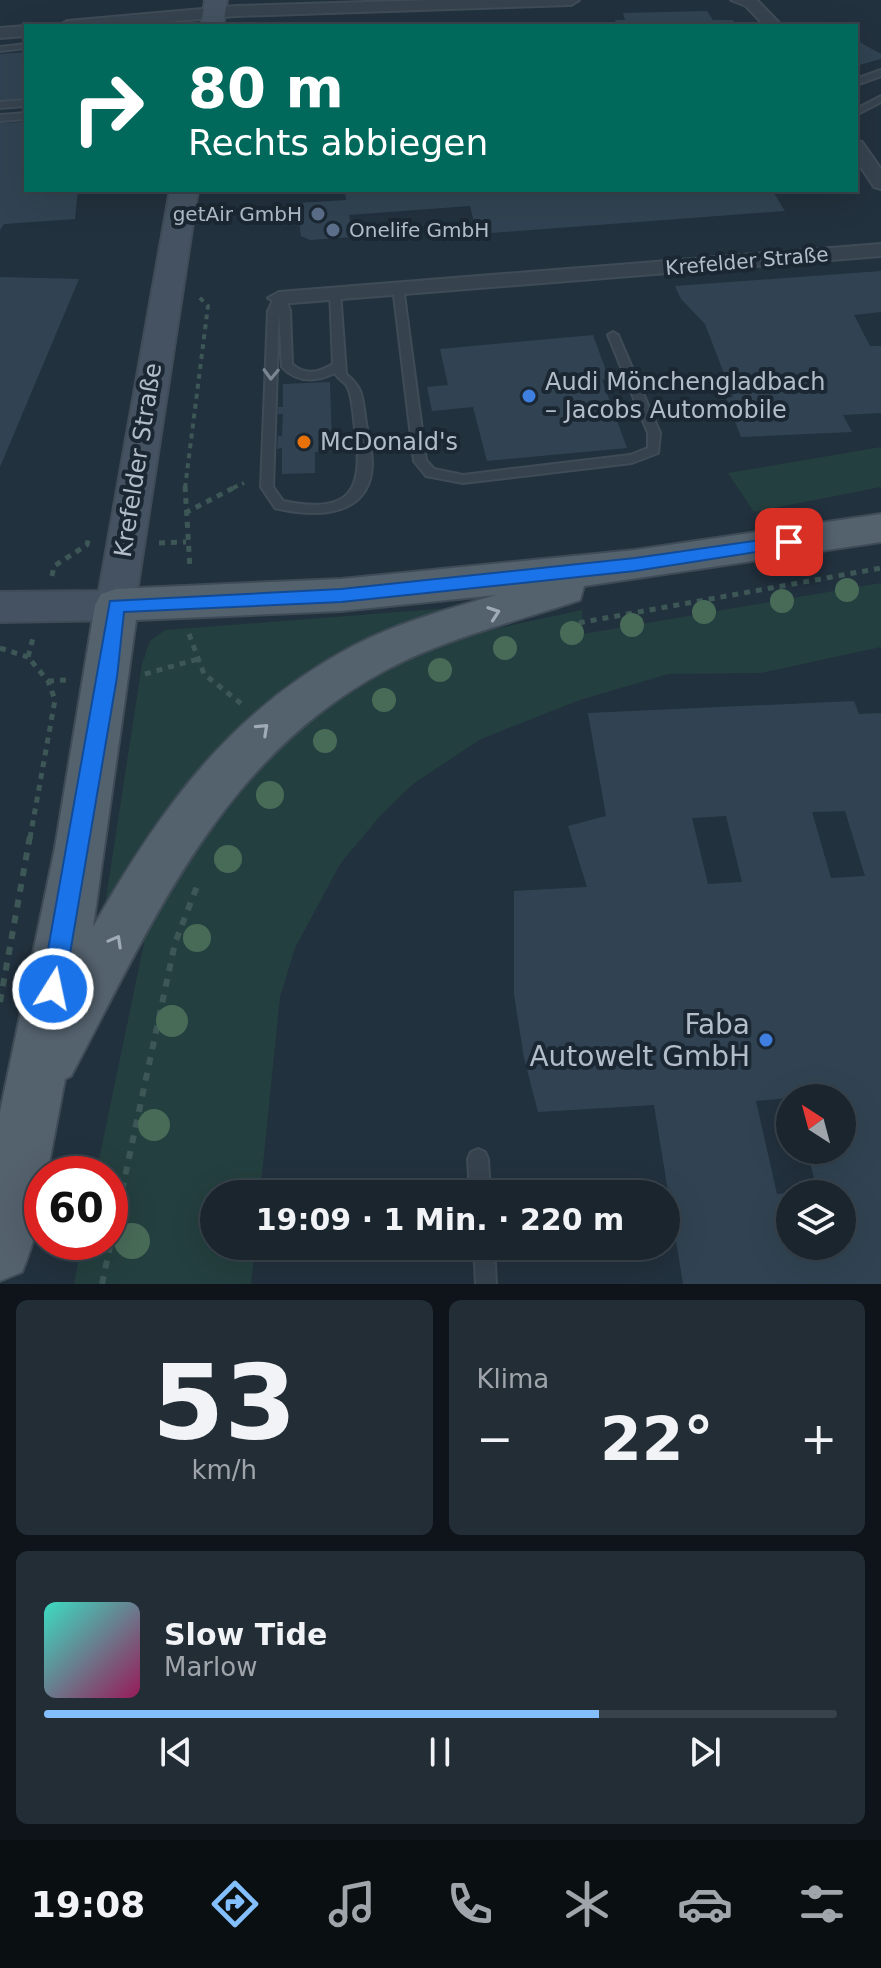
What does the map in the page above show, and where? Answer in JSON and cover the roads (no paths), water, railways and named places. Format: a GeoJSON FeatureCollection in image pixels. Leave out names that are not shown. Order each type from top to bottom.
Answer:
{"type":"FeatureCollection","features":[{"type":"Feature","properties":{"kind":"main road"},"geometry":{"type":"LineString","coordinates":[[116,605],[341,595],[635,565],[881,528]]}},
{"type":"Feature","properties":{"kind":"main road"},"geometry":{"type":"LineString","coordinates":[[36,1082],[165,851],[217,776],[267,724],[371,658],[635,565]]}},
{"type":"Feature","properties":{"kind":"main road","name":"Krefelder Straße"},"geometry":{"type":"LineString","coordinates":[[0,1250],[36,1082],[108,677],[116,605]]}},
{"type":"Feature","properties":{"kind":"street"},"geometry":{"type":"LineString","coordinates":[[92,24],[376,3],[571,0]]}},
{"type":"Feature","properties":{"kind":"street"},"geometry":{"type":"LineString","coordinates":[[739,0],[751,3],[772,24]]}},
{"type":"Feature","properties":{"kind":"street"},"geometry":{"type":"LineString","coordinates":[[0,33],[24,31]]}},
{"type":"Feature","properties":{"kind":"street"},"geometry":{"type":"LineString","coordinates":[[858,149],[881,183]]}},
{"type":"Feature","properties":{"kind":"street","name":"Krefelder Straße"},"geometry":{"type":"LineString","coordinates":[[116,605],[184,192]]}},
{"type":"Feature","properties":{"kind":"street","name":"Krefelder Straße"},"geometry":{"type":"LineString","coordinates":[[279,298],[335,291],[881,250]]}},
{"type":"Feature","properties":{"kind":"street"},"geometry":{"type":"LineString","coordinates":[[0,607],[116,605]]}},
{"type":"Feature","properties":{"kind":"lane"},"geometry":{"type":"LineString","coordinates":[[0,49],[24,46]]}},
{"type":"Feature","properties":{"kind":"lane"},"geometry":{"type":"LineString","coordinates":[[858,81],[881,73]]}},
{"type":"Feature","properties":{"kind":"lane"},"geometry":{"type":"LineString","coordinates":[[858,111],[881,99]]}},
{"type":"Feature","properties":{"kind":"lane"},"geometry":{"type":"LineString","coordinates":[[0,105],[24,103]]}},
{"type":"Feature","properties":{"kind":"lane"},"geometry":{"type":"LineString","coordinates":[[0,118],[24,116]]}},
{"type":"Feature","properties":{"kind":"lane"},"geometry":{"type":"LineString","coordinates":[[398,287],[420,461],[430,473],[463,479],[632,459],[654,450],[654,433],[613,335]]}},
{"type":"Feature","properties":{"kind":"lane"},"geometry":{"type":"LineString","coordinates":[[279,298],[273,311],[267,487],[279,505],[302,511],[333,508],[359,491],[365,476],[354,386],[341,375],[339,365],[335,291]]}},
{"type":"Feature","properties":{"kind":"lane"},"geometry":{"type":"LineString","coordinates":[[279,298],[285,310],[286,365],[290,370],[312,376],[325,375],[339,365]]}},
{"type":"Feature","properties":{"kind":"lane"},"geometry":{"type":"LineString","coordinates":[[478,1159],[479,1180]]}},
{"type":"Feature","properties":{"kind":"lane"},"geometry":{"type":"LineString","coordinates":[[485,1260],[486,1284]]}},
{"type":"Feature","properties":{"kind":"place","name":"getAir GmbH"},"geometry":{"type":"Point","coordinates":[318,214]}},
{"type":"Feature","properties":{"kind":"place","name":"Onelife GmbH"},"geometry":{"type":"Point","coordinates":[333,230]}},
{"type":"Feature","properties":{"kind":"place","name":"Audi Mönchengladbach – Jacobs Automobile"},"geometry":{"type":"Point","coordinates":[529,396]}},
{"type":"Feature","properties":{"kind":"place","name":"McDonald's"},"geometry":{"type":"Point","coordinates":[304,442]}},
{"type":"Feature","properties":{"kind":"place","name":"Faba Autowelt GmbH"},"geometry":{"type":"Point","coordinates":[766,1040]}}]}
